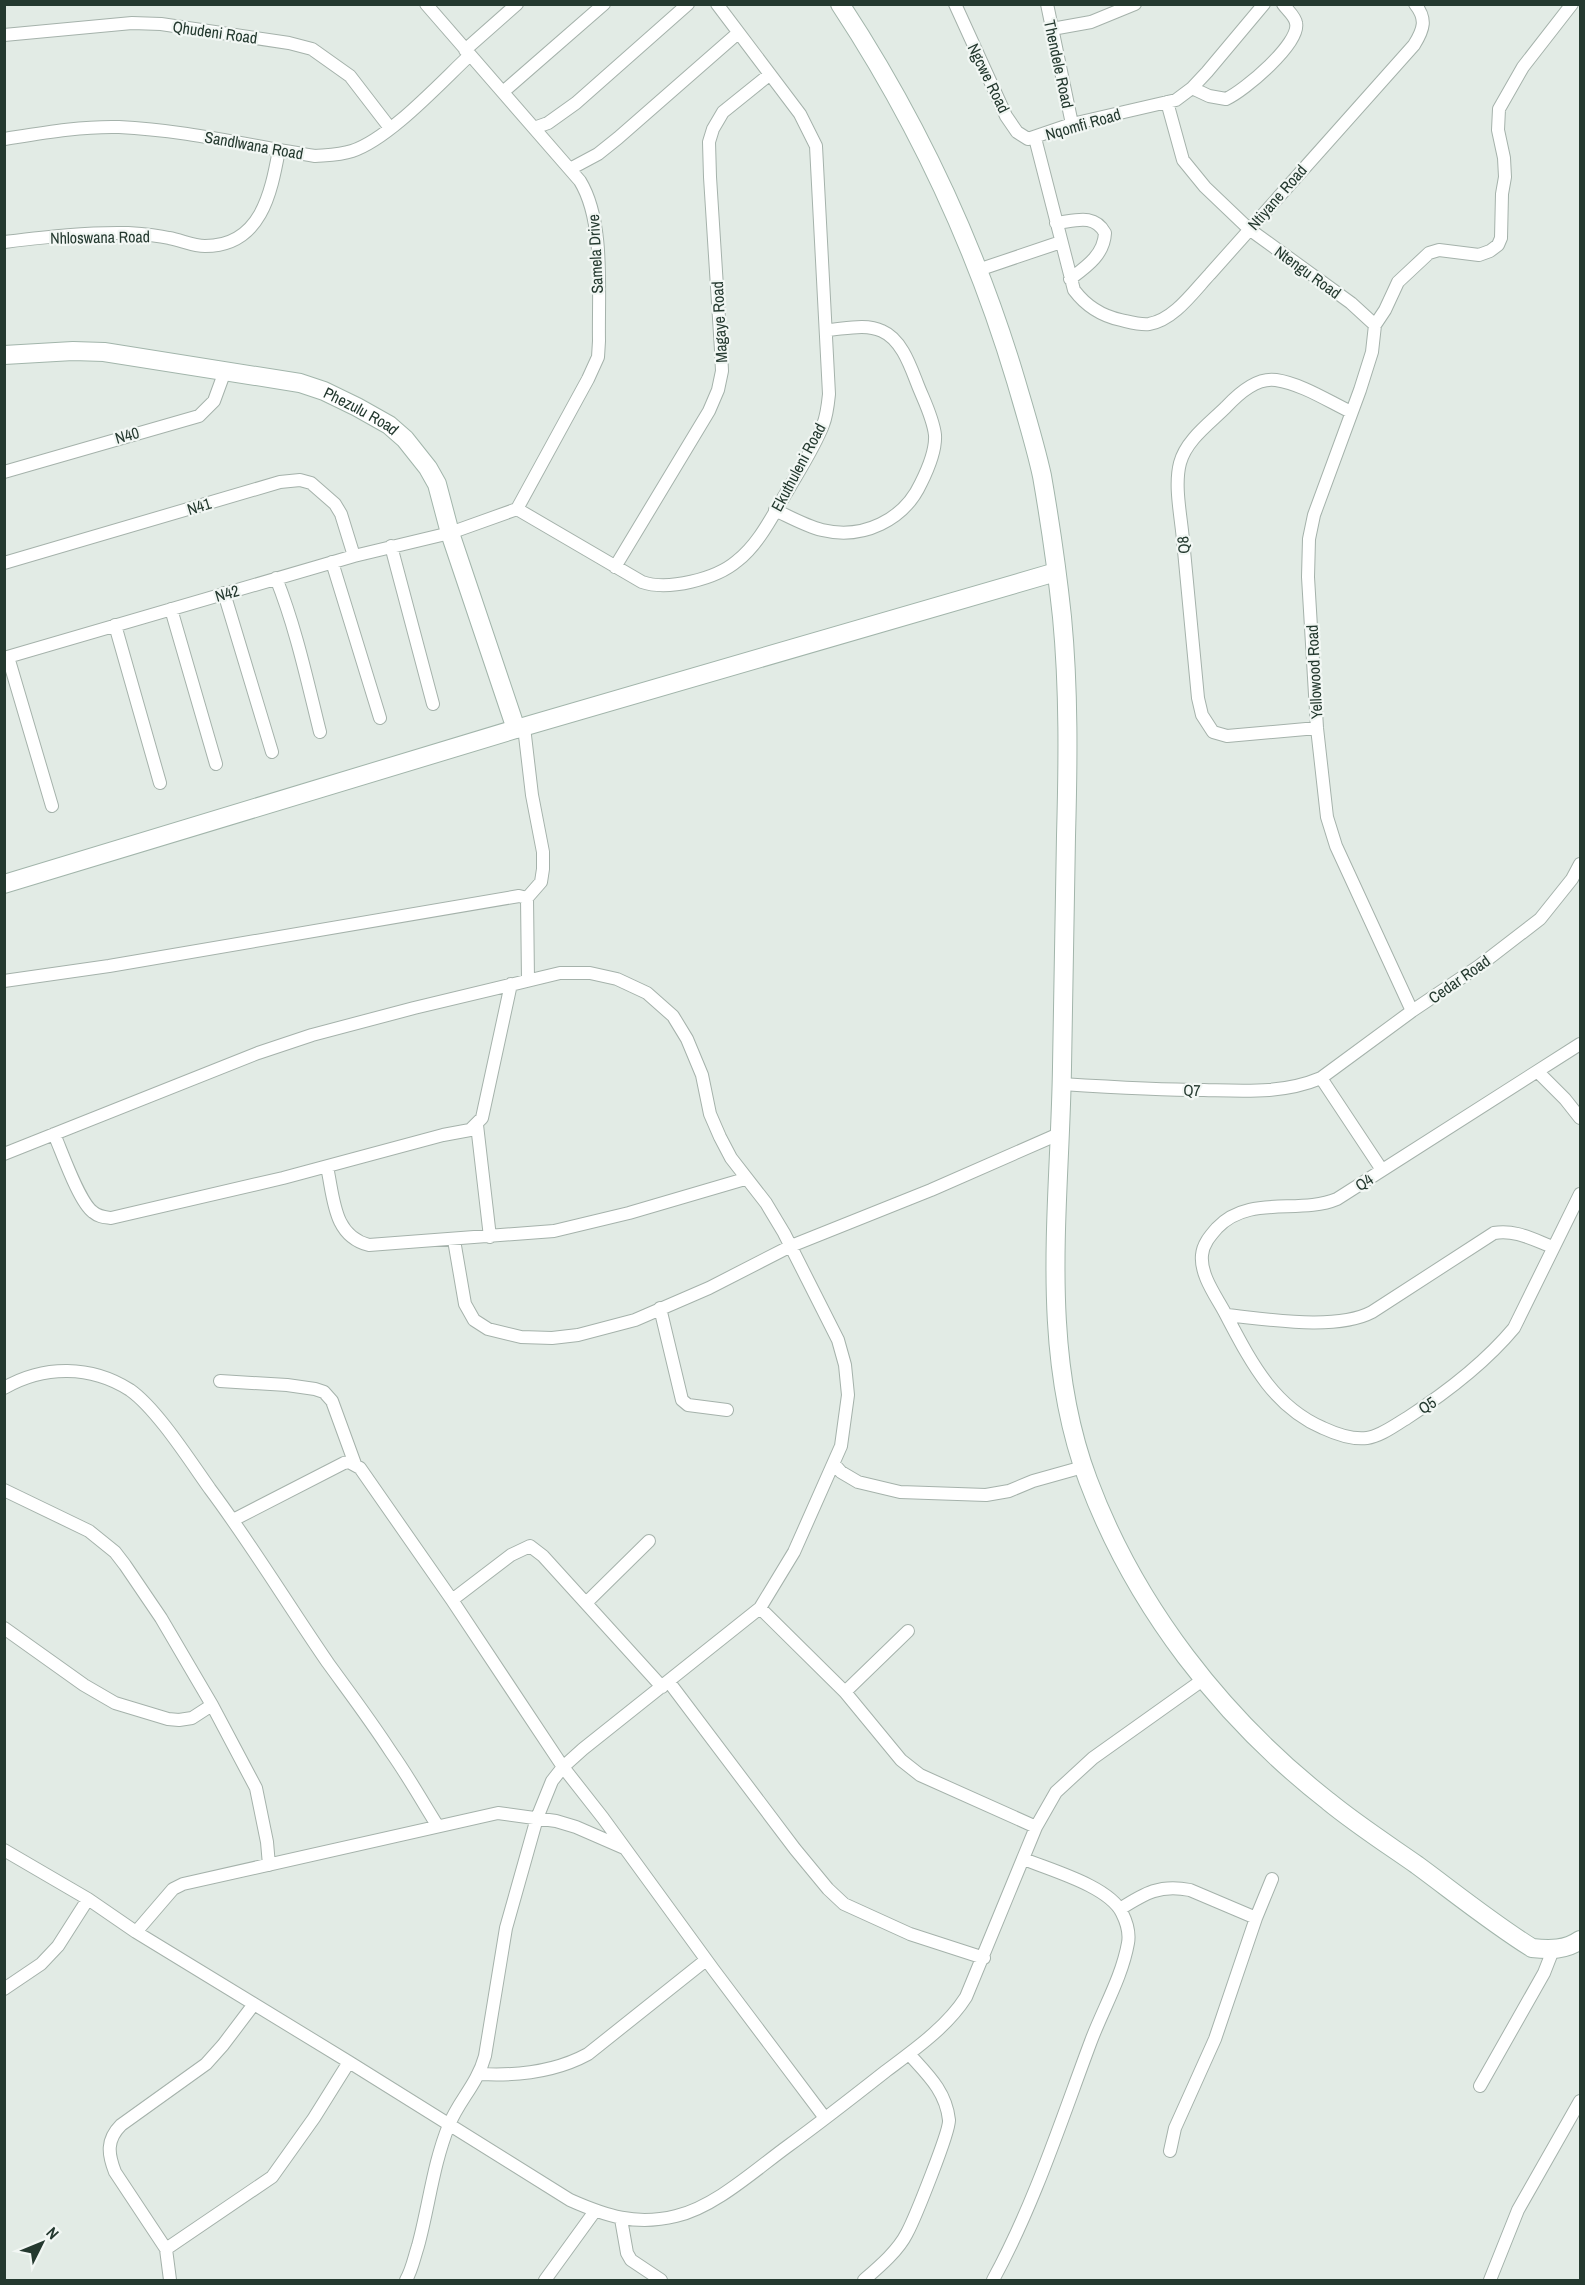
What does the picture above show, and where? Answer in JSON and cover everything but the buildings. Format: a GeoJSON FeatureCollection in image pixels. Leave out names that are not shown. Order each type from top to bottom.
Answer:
{"type":"FeatureCollection","features":[{"type":"Feature","properties":{"kind":"street","name":"Samela Drive"},"geometry":{"type":"LineString","coordinates":[[426,4],[438,10],[468,53],[570,170],[589,195],[595,216],[598,357],[517,509]]}},
{"type":"Feature","properties":{"kind":"street","name":"Sandlwana Road"},"geometry":{"type":"LineString","coordinates":[[4,139],[89,128],[117,127],[190,134],[315,156],[351,152],[390,128],[517,4]]}},
{"type":"Feature","properties":{"kind":"street"},"geometry":{"type":"LineString","coordinates":[[503,92],[604,4]]}},
{"type":"Feature","properties":{"kind":"street"},"geometry":{"type":"LineString","coordinates":[[534,128],[548,123],[576,103],[688,4]]}},
{"type":"Feature","properties":{"kind":"street","name":"Ekuthuleni Road"},"geometry":{"type":"LineString","coordinates":[[517,509],[615,567],[653,586],[697,580],[722,571],[750,549],[811,450],[823,424],[829,393],[816,146],[800,114],[717,4]]}},
{"type":"Feature","properties":{"kind":"street"},"geometry":{"type":"LineString","coordinates":[[840,4],[892,87],[922,144],[978,270],[1007,353],[1041,474],[1062,619],[1067,727],[1061,1133],[1054,1262],[1056,1324],[1069,1414],[1083,1467],[1118,1547],[1149,1605],[1179,1649],[1261,1742],[1329,1802],[1532,1948],[1553,1950],[1581,1940]]}},
{"type":"Feature","properties":{"kind":"street","name":"Ngcwe Road"},"geometry":{"type":"LineString","coordinates":[[955,4],[1006,116],[1022,136],[1028,139],[1035,138]]}},
{"type":"Feature","properties":{"kind":"street","name":"Thendele Road"},"geometry":{"type":"LineString","coordinates":[[1047,4],[1072,124]]}},
{"type":"Feature","properties":{"kind":"street"},"geometry":{"type":"LineString","coordinates":[[1052,29],[1092,22],[1135,4]]}},
{"type":"Feature","properties":{"kind":"street","name":"Nqomfi Road"},"geometry":{"type":"LineString","coordinates":[[1086,304],[1074,290],[1070,279],[1035,138],[1072,124],[1176,100],[1192,88],[1264,4]]}},
{"type":"Feature","properties":{"kind":"street"},"geometry":{"type":"LineString","coordinates":[[1192,88],[1209,96],[1226,99],[1252,83],[1291,42],[1297,31],[1296,22],[1283,4]]}},
{"type":"Feature","properties":{"kind":"street","name":"Ntiyane Road"},"geometry":{"type":"LineString","coordinates":[[1086,304],[1114,319],[1138,324],[1156,322],[1178,308],[1414,45],[1423,29],[1424,21],[1415,4]]}},
{"type":"Feature","properties":{"kind":"street"},"geometry":{"type":"LineString","coordinates":[[1375,325],[1398,282],[1429,253],[1438,250],[1479,255],[1498,245],[1501,238],[1502,194],[1505,177],[1498,130],[1499,109],[1523,67],[1572,4]]}},
{"type":"Feature","properties":{"kind":"street","name":"Qhudeni Road"},"geometry":{"type":"LineString","coordinates":[[4,35],[152,23],[289,43],[312,49],[350,76],[390,128]]}},
{"type":"Feature","properties":{"kind":"street"},"geometry":{"type":"LineString","coordinates":[[570,170],[598,154],[618,138],[738,33]]}},
{"type":"Feature","properties":{"kind":"street","name":"Magaye Road"},"geometry":{"type":"LineString","coordinates":[[615,567],[709,411],[717,390],[722,371],[710,177],[712,129],[723,111],[769,75]]}},
{"type":"Feature","properties":{"kind":"street","name":"Ntengu Road"},"geometry":{"type":"LineString","coordinates":[[1167,102],[1182,160],[1205,188],[1249,229],[1351,303],[1375,325]]}},
{"type":"Feature","properties":{"kind":"street","name":"Nhloswana Road"},"geometry":{"type":"LineString","coordinates":[[4,242],[118,233],[154,235],[205,246],[221,244],[246,231],[262,213],[269,198],[279,150]]}},
{"type":"Feature","properties":{"kind":"street"},"geometry":{"type":"LineString","coordinates":[[1056,223],[1091,219],[1105,233],[1101,248],[1094,258],[1070,279]]}},
{"type":"Feature","properties":{"kind":"street"},"geometry":{"type":"LineString","coordinates":[[978,270],[1061,242]]}},
{"type":"Feature","properties":{"kind":"street","name":"Yellowood Road"},"geometry":{"type":"LineString","coordinates":[[1375,325],[1372,352],[1314,515],[1309,539],[1308,576],[1317,728],[1327,817],[1336,846],[1412,1011]]}},
{"type":"Feature","properties":{"kind":"street"},"geometry":{"type":"LineString","coordinates":[[775,510],[822,530],[857,531],[879,526],[907,507],[918,491],[934,450],[935,434],[911,367],[891,336],[881,330],[867,327],[827,330]]}},
{"type":"Feature","properties":{"kind":"street","name":"Phezulu Road"},"geometry":{"type":"LineString","coordinates":[[4,355],[74,351],[104,352],[300,383],[324,391],[389,425],[405,439],[428,468],[436,484],[450,533],[520,728]]}},
{"type":"Feature","properties":{"kind":"street","name":"N40"},"geometry":{"type":"LineString","coordinates":[[4,472],[198,416],[214,401],[225,371]]}},
{"type":"Feature","properties":{"kind":"street","name":"Q8"},"geometry":{"type":"LineString","coordinates":[[1317,728],[1227,736],[1213,732],[1202,715],[1198,699],[1180,508],[1180,464],[1185,451],[1197,436],[1229,403],[1249,387],[1263,380],[1292,384],[1352,412]]}},
{"type":"Feature","properties":{"kind":"street","name":"N41"},"geometry":{"type":"LineString","coordinates":[[4,563],[280,482],[300,480],[312,483],[335,504],[341,514],[354,555]]}},
{"type":"Feature","properties":{"kind":"street"},"geometry":{"type":"LineString","coordinates":[[450,533],[517,509]]}},
{"type":"Feature","properties":{"kind":"street","name":"N42"},"geometry":{"type":"LineString","coordinates":[[6,657],[354,555],[450,533]]}},
{"type":"Feature","properties":{"kind":"street"},"geometry":{"type":"LineString","coordinates":[[391,546],[434,704]]}},
{"type":"Feature","properties":{"kind":"street"},"geometry":{"type":"LineString","coordinates":[[332,562],[381,718]]}},
{"type":"Feature","properties":{"kind":"street"},"geometry":{"type":"LineString","coordinates":[[4,884],[520,728],[1056,572]]}},
{"type":"Feature","properties":{"kind":"street"},"geometry":{"type":"LineString","coordinates":[[276,578],[302,658],[320,732]]}},
{"type":"Feature","properties":{"kind":"street"},"geometry":{"type":"LineString","coordinates":[[224,593],[272,752]]}},
{"type":"Feature","properties":{"kind":"street"},"geometry":{"type":"LineString","coordinates":[[171,609],[216,764]]}},
{"type":"Feature","properties":{"kind":"street"},"geometry":{"type":"LineString","coordinates":[[115,625],[160,783]]}},
{"type":"Feature","properties":{"kind":"street"},"geometry":{"type":"LineString","coordinates":[[6,657],[52,806]]}},
{"type":"Feature","properties":{"kind":"street"},"geometry":{"type":"LineString","coordinates":[[520,728],[543,852],[541,882],[527,898],[528,980]]}},
{"type":"Feature","properties":{"kind":"street","name":"Cedar Road"},"geometry":{"type":"LineString","coordinates":[[1321,1078],[1412,1011],[1479,966],[1540,919],[1581,864]]}},
{"type":"Feature","properties":{"kind":"street"},"geometry":{"type":"LineString","coordinates":[[4,981],[132,962],[510,898],[527,898]]}},
{"type":"Feature","properties":{"kind":"street"},"geometry":{"type":"LineString","coordinates":[[4,1154],[258,1053],[312,1035],[528,980],[560,973],[590,974],[632,985],[659,1002],[673,1016],[687,1039],[702,1075],[710,1114],[720,1137],[746,1179],[766,1203],[838,1341],[845,1365],[848,1395],[842,1446],[794,1552],[760,1608],[563,1767],[552,1781],[537,1818],[506,1928],[480,2074],[449,2124],[435,2168],[410,2274],[406,2280]]}},
{"type":"Feature","properties":{"kind":"street"},"geometry":{"type":"LineString","coordinates":[[54,1134],[89,1209],[101,1217],[111,1218],[327,1167],[443,1135],[470,1130],[482,1118],[512,984]]}},
{"type":"Feature","properties":{"kind":"street","name":"Q4"},"geometry":{"type":"LineString","coordinates":[[1226,1315],[1209,1284],[1202,1265],[1204,1245],[1218,1226],[1236,1215],[1255,1209],[1271,1206],[1318,1206],[1355,1189],[1581,1044]]}},
{"type":"Feature","properties":{"kind":"street"},"geometry":{"type":"LineString","coordinates":[[1538,1072],[1581,1118]]}},
{"type":"Feature","properties":{"kind":"street"},"geometry":{"type":"LineString","coordinates":[[1321,1078],[1382,1170]]}},
{"type":"Feature","properties":{"kind":"street","name":"Q7"},"geometry":{"type":"LineString","coordinates":[[1062,1084],[1260,1092],[1283,1090],[1321,1078]]}},
{"type":"Feature","properties":{"kind":"street"},"geometry":{"type":"LineString","coordinates":[[477,1125],[490,1237]]}},
{"type":"Feature","properties":{"kind":"street"},"geometry":{"type":"LineString","coordinates":[[454,1240],[465,1304],[474,1320],[488,1329],[521,1337],[552,1338],[578,1335],[627,1322],[710,1288],[790,1246],[931,1190],[1061,1133]]}},
{"type":"Feature","properties":{"kind":"street"},"geometry":{"type":"LineString","coordinates":[[327,1167],[342,1226],[357,1242],[369,1245],[554,1231],[629,1213],[746,1179]]}},
{"type":"Feature","properties":{"kind":"street","name":"Q5"},"geometry":{"type":"LineString","coordinates":[[1226,1315],[1256,1369],[1279,1398],[1315,1425],[1333,1433],[1368,1438],[1387,1430],[1436,1399],[1492,1353],[1514,1328],[1581,1194]]}},
{"type":"Feature","properties":{"kind":"street"},"geometry":{"type":"LineString","coordinates":[[1226,1315],[1283,1320],[1350,1320],[1372,1312],[1494,1233],[1520,1234],[1553,1247]]}},
{"type":"Feature","properties":{"kind":"street"},"geometry":{"type":"LineString","coordinates":[[660,1308],[682,1400],[688,1405],[727,1410]]}},
{"type":"Feature","properties":{"kind":"street"},"geometry":{"type":"LineString","coordinates":[[4,1388],[23,1378],[43,1373],[63,1370],[80,1371],[101,1377],[130,1391],[146,1406],[171,1435],[233,1520],[328,1663],[393,1754],[437,1825]]}},
{"type":"Feature","properties":{"kind":"street"},"geometry":{"type":"LineString","coordinates":[[220,1381],[315,1389],[324,1392],[332,1401],[355,1464],[452,1600],[563,1767],[825,2118]]}},
{"type":"Feature","properties":{"kind":"street"},"geometry":{"type":"LineString","coordinates":[[233,1520],[344,1463],[355,1464]]}},
{"type":"Feature","properties":{"kind":"street"},"geometry":{"type":"LineString","coordinates":[[834,1464],[841,1472],[858,1482],[900,1492],[986,1495],[1008,1491],[1033,1481],[1083,1467]]}},
{"type":"Feature","properties":{"kind":"street"},"geometry":{"type":"LineString","coordinates":[[4,1490],[89,1531],[115,1552],[161,1618],[212,1705],[256,1788],[264,1821],[269,1865]]}},
{"type":"Feature","properties":{"kind":"street"},"geometry":{"type":"LineString","coordinates":[[586,1603],[649,1541]]}},
{"type":"Feature","properties":{"kind":"street"},"geometry":{"type":"LineString","coordinates":[[452,1600],[511,1555],[530,1546],[543,1556],[665,1685],[828,1889],[844,1904],[899,1929],[984,1958]]}},
{"type":"Feature","properties":{"kind":"street"},"geometry":{"type":"LineString","coordinates":[[760,1608],[845,1692],[901,1760],[920,1775],[1036,1827]]}},
{"type":"Feature","properties":{"kind":"street"},"geometry":{"type":"LineString","coordinates":[[4,1628],[84,1685],[115,1703],[178,1720],[192,1718],[212,1705]]}},
{"type":"Feature","properties":{"kind":"street"},"geometry":{"type":"LineString","coordinates":[[845,1692],[908,1631]]}},
{"type":"Feature","properties":{"kind":"street"},"geometry":{"type":"LineString","coordinates":[[4,1850],[88,1899],[136,1932],[570,2200],[621,2219],[647,2220],[676,2216],[702,2207],[825,2118],[909,2054],[959,2008],[984,1958],[1036,1827],[1056,1792],[1093,1758],[1204,1679]]}},
{"type":"Feature","properties":{"kind":"street"},"geometry":{"type":"LineString","coordinates":[[136,1932],[173,1889],[183,1884],[498,1813],[537,1818],[576,1827],[623,1847]]}},
{"type":"Feature","properties":{"kind":"street"},"geometry":{"type":"LineString","coordinates":[[993,2280],[1025,2212],[1119,1973],[1129,1933],[1120,1909],[1097,1889],[1024,1859]]}},
{"type":"Feature","properties":{"kind":"street"},"geometry":{"type":"LineString","coordinates":[[1170,2151],[1181,2111],[1215,2039],[1256,1918],[1272,1879]]}},
{"type":"Feature","properties":{"kind":"street"},"geometry":{"type":"LineString","coordinates":[[1120,1909],[1160,1888],[1179,1887],[1256,1918]]}},
{"type":"Feature","properties":{"kind":"street"},"geometry":{"type":"LineString","coordinates":[[4,1989],[41,1964],[58,1946],[88,1899]]}},
{"type":"Feature","properties":{"kind":"street"},"geometry":{"type":"LineString","coordinates":[[1480,2086],[1544,1973],[1553,1950]]}},
{"type":"Feature","properties":{"kind":"street"},"geometry":{"type":"LineString","coordinates":[[480,2074],[534,2072],[574,2062],[613,2035],[706,1960]]}},
{"type":"Feature","properties":{"kind":"street"},"geometry":{"type":"LineString","coordinates":[[170,2280],[166,2248],[115,2172],[109,2152],[111,2138],[121,2125],[206,2064],[254,2004]]}},
{"type":"Feature","properties":{"kind":"street"},"geometry":{"type":"LineString","coordinates":[[864,2280],[878,2269],[907,2234],[949,2123],[942,2093],[934,2080],[909,2054]]}},
{"type":"Feature","properties":{"kind":"street"},"geometry":{"type":"LineString","coordinates":[[166,2248],[272,2176],[314,2118],[349,2062]]}},
{"type":"Feature","properties":{"kind":"street"},"geometry":{"type":"LineString","coordinates":[[1490,2280],[1518,2210],[1581,2101]]}},
{"type":"Feature","properties":{"kind":"street"},"geometry":{"type":"LineString","coordinates":[[545,2280],[596,2211]]}},
{"type":"Feature","properties":{"kind":"street"},"geometry":{"type":"LineString","coordinates":[[621,2219],[627,2253],[631,2260],[661,2280]]}}]}
